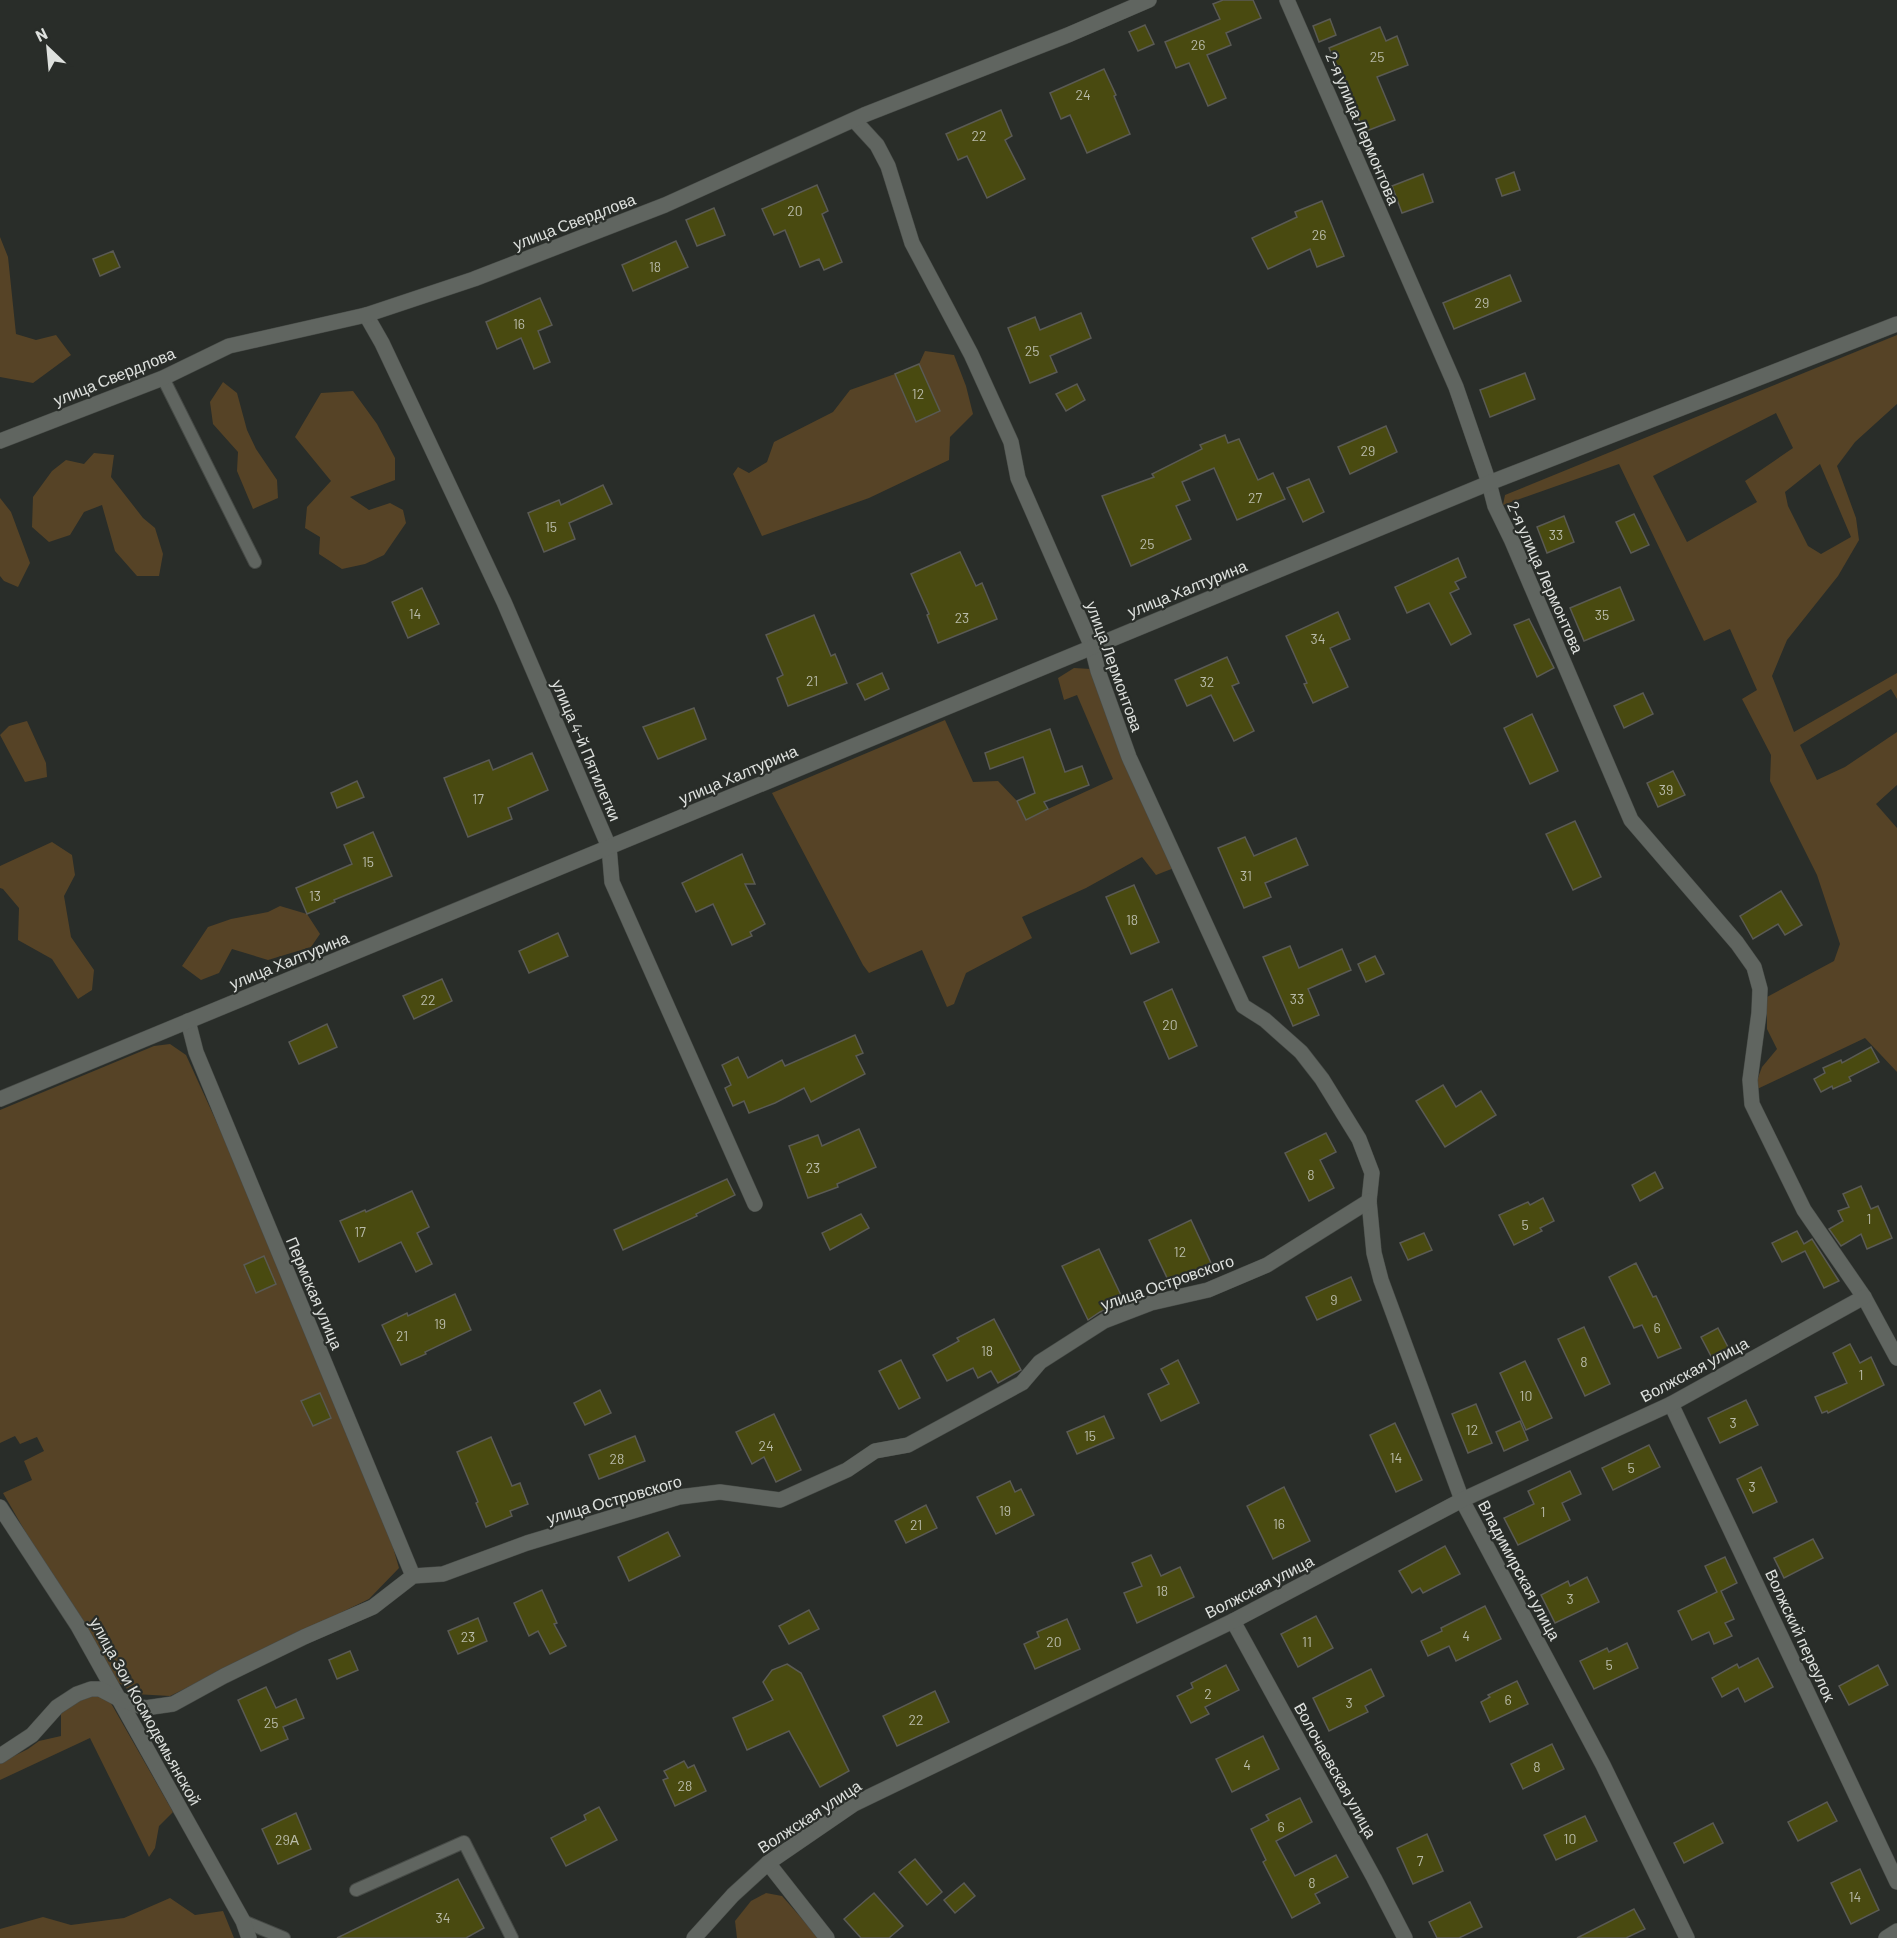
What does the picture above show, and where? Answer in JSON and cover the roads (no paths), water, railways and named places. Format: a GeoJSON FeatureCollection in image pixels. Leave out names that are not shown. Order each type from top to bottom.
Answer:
{"type":"FeatureCollection","features":[{"type":"Feature","properties":{"kind":"street","name":"улица Свердлова"},"geometry":{"type":"LineString","coordinates":[[0,441],[163,378],[229,346],[366,315],[474,279],[665,205],[854,120],[1068,35],[1149,0]]}},
{"type":"Feature","properties":{"kind":"street","name":"2-я улица Лермонтова"},"geometry":{"type":"LineString","coordinates":[[1287,0],[1456,387],[1495,506],[1631,820],[1737,943],[1754,967],[1760,988],[1756,1043],[1750,1080],[1752,1104],[1804,1210],[1864,1297],[1897,1358]]}},
{"type":"Feature","properties":{"kind":"street","name":"улица Лермонтова"},"geometry":{"type":"LineString","coordinates":[[854,120],[877,145],[888,166],[912,243],[926,274],[971,354],[1006,432],[1016,459],[1018,478],[1092,647],[1098,671],[1130,757],[1243,1006],[1265,1020],[1301,1052],[1328,1089],[1359,1139],[1372,1173],[1369,1201]]}},
{"type":"Feature","properties":{"kind":"street","name":"улица 4-й Пятилетки"},"geometry":{"type":"LineString","coordinates":[[366,315],[382,343],[504,602],[609,847],[612,882],[755,1204]]}},
{"type":"Feature","properties":{"kind":"street","name":"улица Халтурина"},"geometry":{"type":"LineString","coordinates":[[0,1099],[1489,483],[1897,324]]}},
{"type":"Feature","properties":{"kind":"street","name":"Пермская улица"},"geometry":{"type":"LineString","coordinates":[[188,1021],[196,1052],[413,1576]]}},
{"type":"Feature","properties":{"kind":"street","name":"Владимирская улица"},"geometry":{"type":"LineString","coordinates":[[1369,1201],[1374,1253],[1381,1280],[1462,1500],[1603,1765],[1687,1938]]}},
{"type":"Feature","properties":{"kind":"street","name":"улица Островского"},"geometry":{"type":"LineString","coordinates":[[413,1576],[443,1574],[527,1543],[679,1497],[720,1492],[780,1500],[847,1470],[875,1451],[908,1445],[1022,1383],[1040,1362],[1104,1321],[1151,1303],[1208,1290],[1267,1265],[1369,1201]]}},
{"type":"Feature","properties":{"kind":"street","name":"Волжская улица"},"geometry":{"type":"LineString","coordinates":[[700,1936],[733,1895],[768,1863],[854,1804],[1233,1621],[1462,1500],[1671,1404],[1864,1297]]}},
{"type":"Feature","properties":{"kind":"street","name":"Волжский переулок"},"geometry":{"type":"LineString","coordinates":[[1671,1404],[1897,1882]]}},
{"type":"Feature","properties":{"kind":"street","name":"улица Зои Космодемьянской"},"geometry":{"type":"LineString","coordinates":[[0,1507],[78,1626],[243,1921],[249,1938]]}},
{"type":"Feature","properties":{"kind":"street"},"geometry":{"type":"LineString","coordinates":[[0,1756],[32,1735],[57,1707],[77,1694],[91,1689],[100,1689],[119,1699],[145,1708],[173,1704],[304,1637],[373,1607],[413,1576]]}},
{"type":"Feature","properties":{"kind":"street","name":"Волочаевская улица"},"geometry":{"type":"LineString","coordinates":[[1233,1621],[1405,1938]]}},
{"type":"Feature","properties":{"kind":"street"},"geometry":{"type":"LineString","coordinates":[[768,1863],[827,1938]]}},
{"type":"Feature","properties":{"kind":"street"},"geometry":{"type":"LineString","coordinates":[[1886,1938],[1897,1931]]}},
{"type":"Feature","properties":{"kind":"lane"},"geometry":{"type":"LineString","coordinates":[[163,378],[255,562]]}},
{"type":"Feature","properties":{"kind":"lane"},"geometry":{"type":"LineString","coordinates":[[356,1890],[464,1842],[512,1938]]}},
{"type":"Feature","properties":{"kind":"lane"},"geometry":{"type":"LineString","coordinates":[[243,1921],[284,1938]]}}]}
